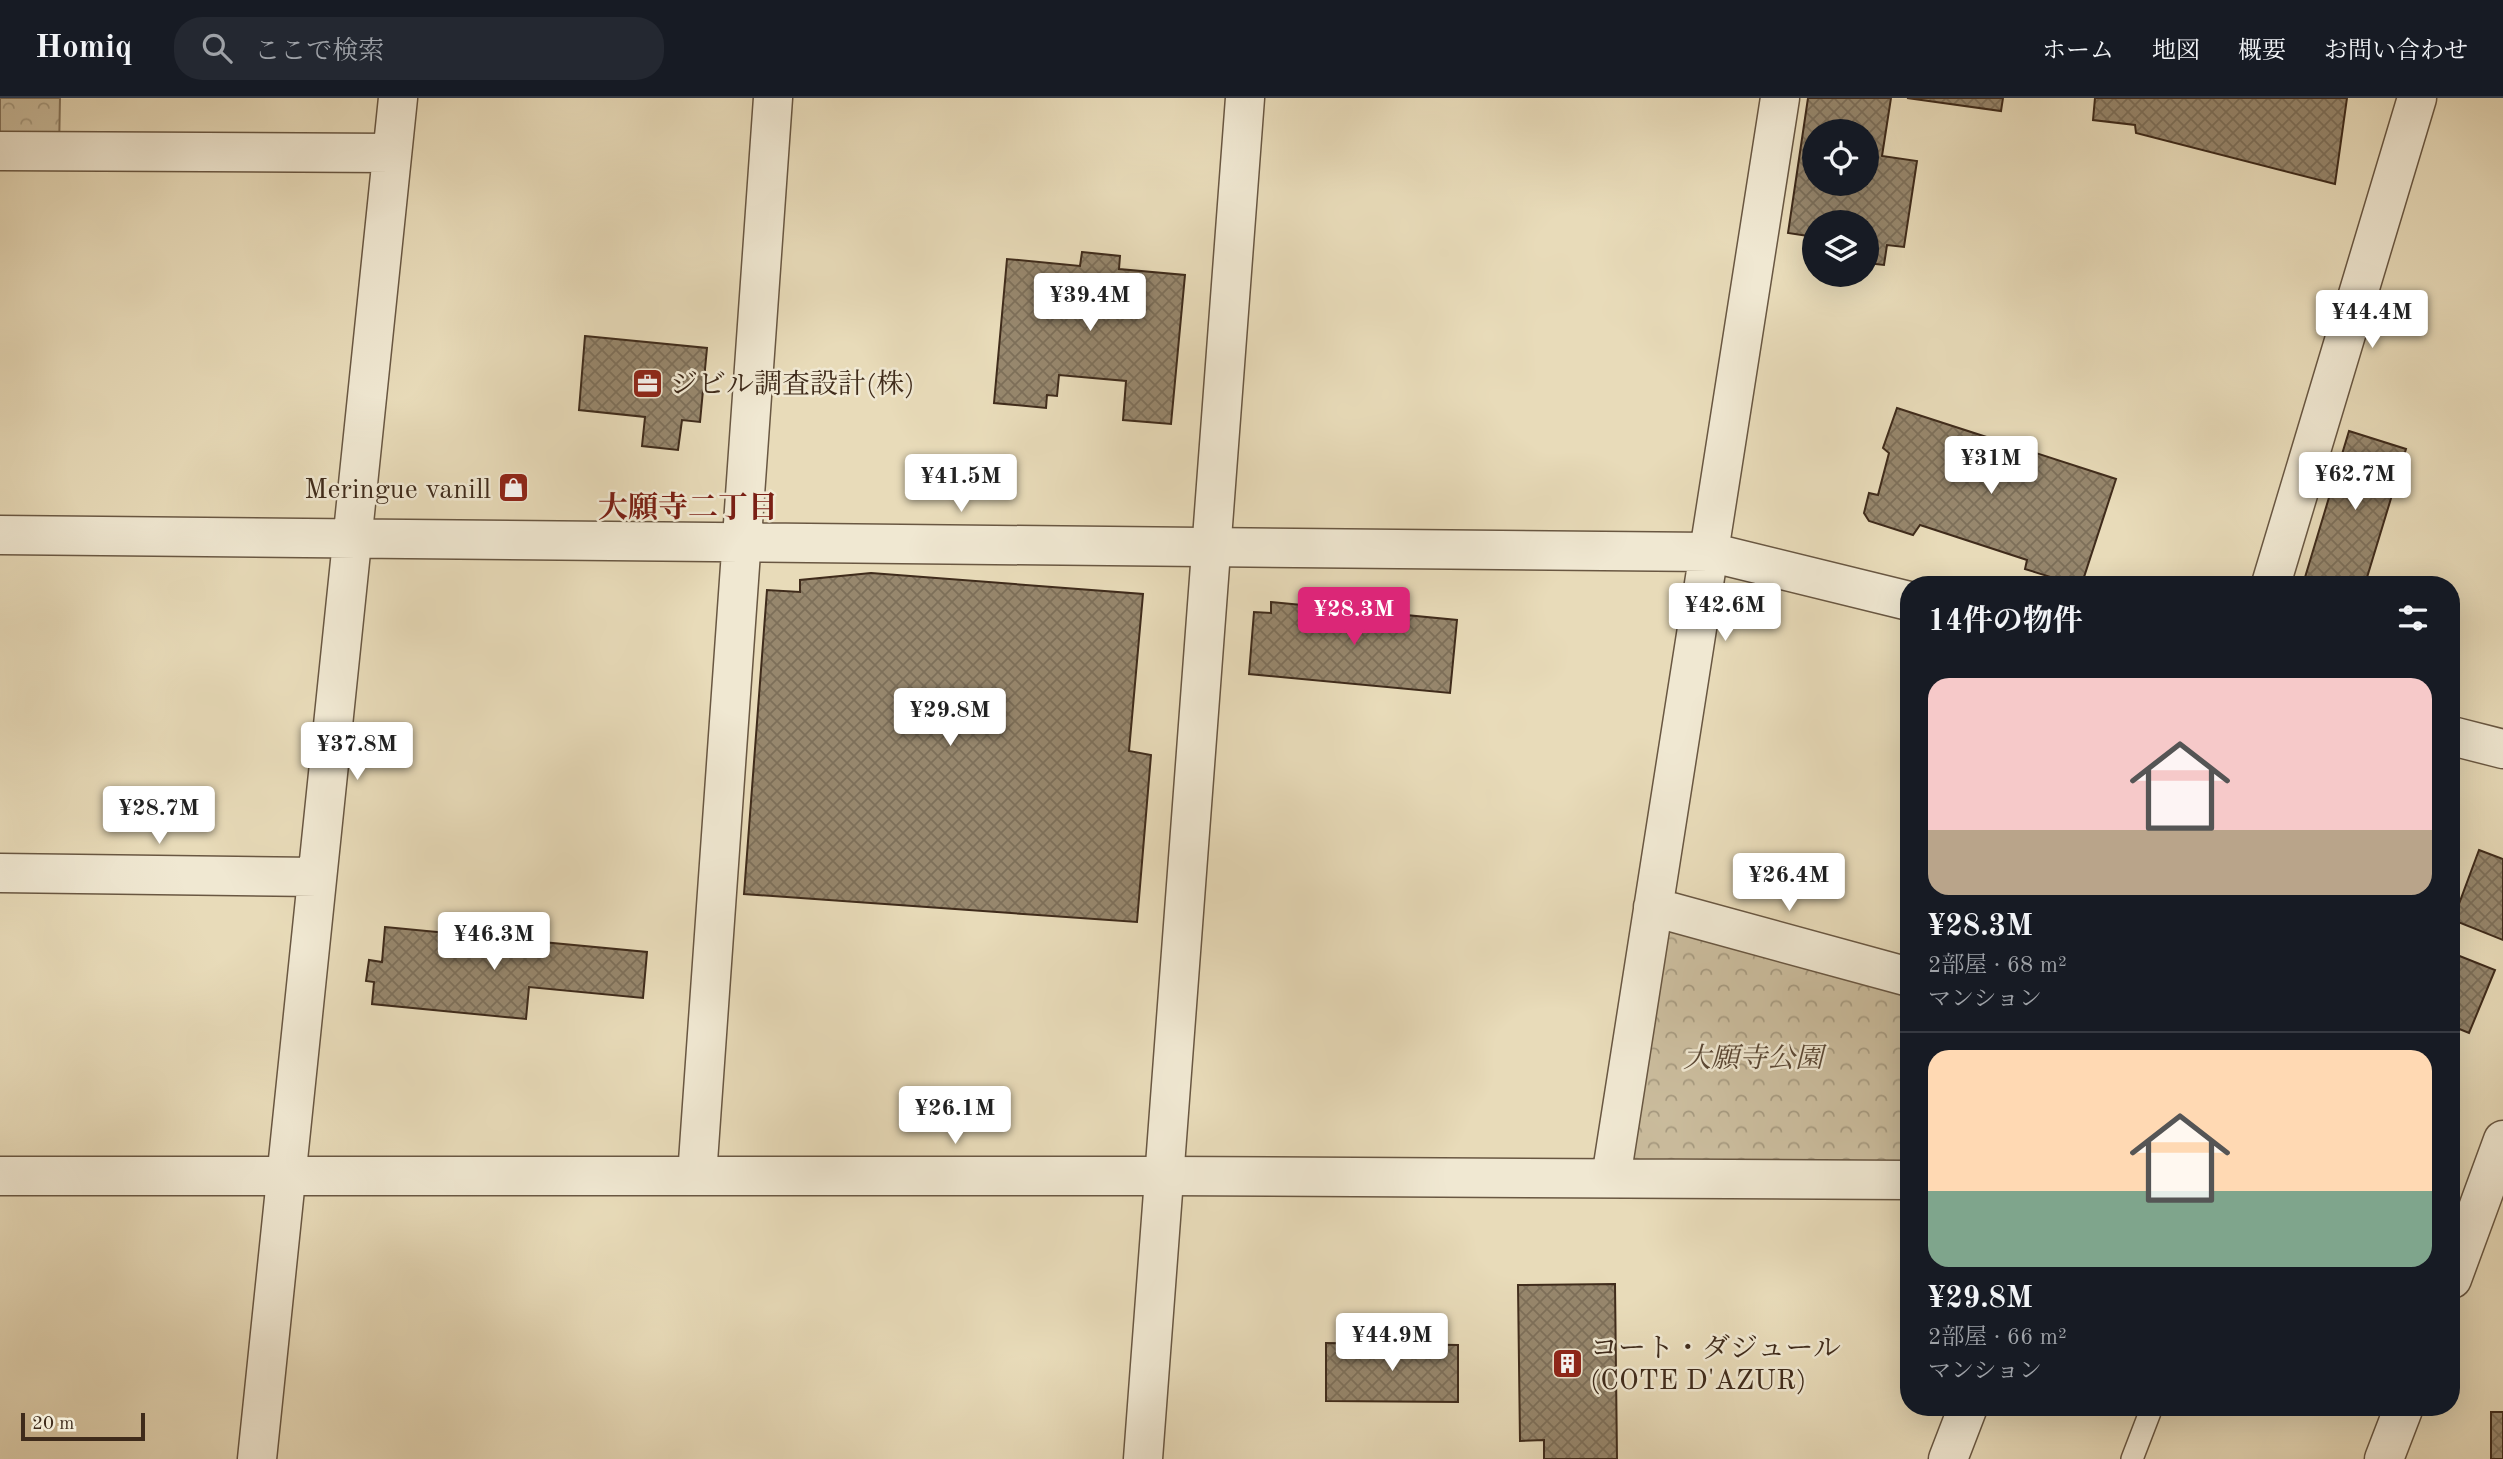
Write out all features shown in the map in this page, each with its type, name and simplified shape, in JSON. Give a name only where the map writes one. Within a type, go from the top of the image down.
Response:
[{"type":"street","points":[[257,1459],[398,98]]},
{"type":"street","points":[[696,1176],[773,98]]},
{"type":"street","points":[[1143,1459],[1245,98]]},
{"type":"street","points":[[1611,1178],[1780,98]]},
{"type":"street","points":[[2273,576],[2417,98]]},
{"type":"street","points":[[0,151],[392,153]]},
{"type":"street","points":[[0,535],[1709,552],[1900,599]]},
{"type":"street","points":[[2460,738],[2503,749]]},
{"type":"street","points":[[0,873],[317,877]]},
{"type":"street","points":[[1653,907],[1900,975]]},
{"type":"street","points":[[2460,1263],[2493,1196],[2503,1140]]},
{"type":"street","points":[[0,1177],[1165,1176],[1900,1180]]},
{"type":"street","points":[[1948,1459],[1965,1416]]},
{"type":"street","points":[[2384,1459],[2401,1416]]},
{"type":"lane","points":[[2132,1459],[2149,1416]]},
{"type":"green space","points":[[0,98],[60,98],[59,151],[0,151]]},
{"type":"green space","name":"大願寺公園","points":[[1661,915],[1900,981],[1900,1172],[1642,1168],[1623,1146]]},
{"type":"building","points":[[1808,98],[1891,98],[1882,156],[1917,161],[1904,247],[1887,245],[1884,265],[1879,264],[1879,210],[1802,210],[1802,235],[1788,233],[1802,138],[1802,196],[1879,196],[1879,119],[1805,119]]},
{"type":"building","points":[[1907,98],[2003,98],[2001,111]]},
{"type":"building","points":[[2095,98],[2347,98],[2335,184],[2136,133],[2135,125],[2093,120]]},
{"type":"building","points":[[1082,252],[1120,256],[1119,269],[1185,275],[1171,424],[1123,420],[1126,381],[1059,375],[1057,396],[1047,395],[1046,408],[994,403],[1007,259],[1080,266]]},
{"type":"building","points":[[585,336],[707,348],[700,422],[682,420],[678,450],[642,446],[645,417],[579,410]]},
{"type":"building","points":[[1897,408],[2116,479],[2084,576],[2047,576],[2025,569],[2027,560],[1920,525],[1913,535],[1869,521],[1864,513],[1869,493],[1878,495],[1889,453],[1883,448]]},
{"type":"building","points":[[2349,431],[2406,449],[2367,576],[2305,576]]},
{"type":"building","points":[[871,573],[1143,594],[1129,751],[1151,755],[1137,922],[744,894],[767,590],[800,592],[800,580]]},
{"type":"building","points":[[1271,602],[1457,620],[1450,693],[1249,674],[1254,612],[1271,613]]},
{"type":"building","points":[[2479,850],[2503,859],[2503,940],[2460,923],[2460,901]]},
{"type":"building","points":[[385,927],[647,952],[643,998],[529,987],[526,1019],[372,1004],[374,982],[366,981],[369,960],[382,962]]},
{"type":"building","points":[[2460,956],[2495,970],[2469,1033],[2460,1029]]},
{"type":"building","name":"コート・ダジュール (COTE D'AZUR)","points":[[1615,1284],[1617,1459],[1544,1459],[1544,1440],[1520,1441],[1518,1285]]},
{"type":"building","points":[[1326,1343],[1458,1345],[1458,1402],[1326,1401]]},
{"type":"building","points":[[2491,1412],[2503,1412],[2503,1459],[2491,1459]]},
{"type":"place","name":"ジビル調査設計(株)","points":[[647,383]]},
{"type":"place","name":"Meringue vanill","points":[[514,488]]},
{"type":"place","name":"コート・ダジュール (COTE D'AZUR)","points":[[1567,1363]]},
{"type":"district","name":"大願寺二丁目","points":[[688,507]]}]
